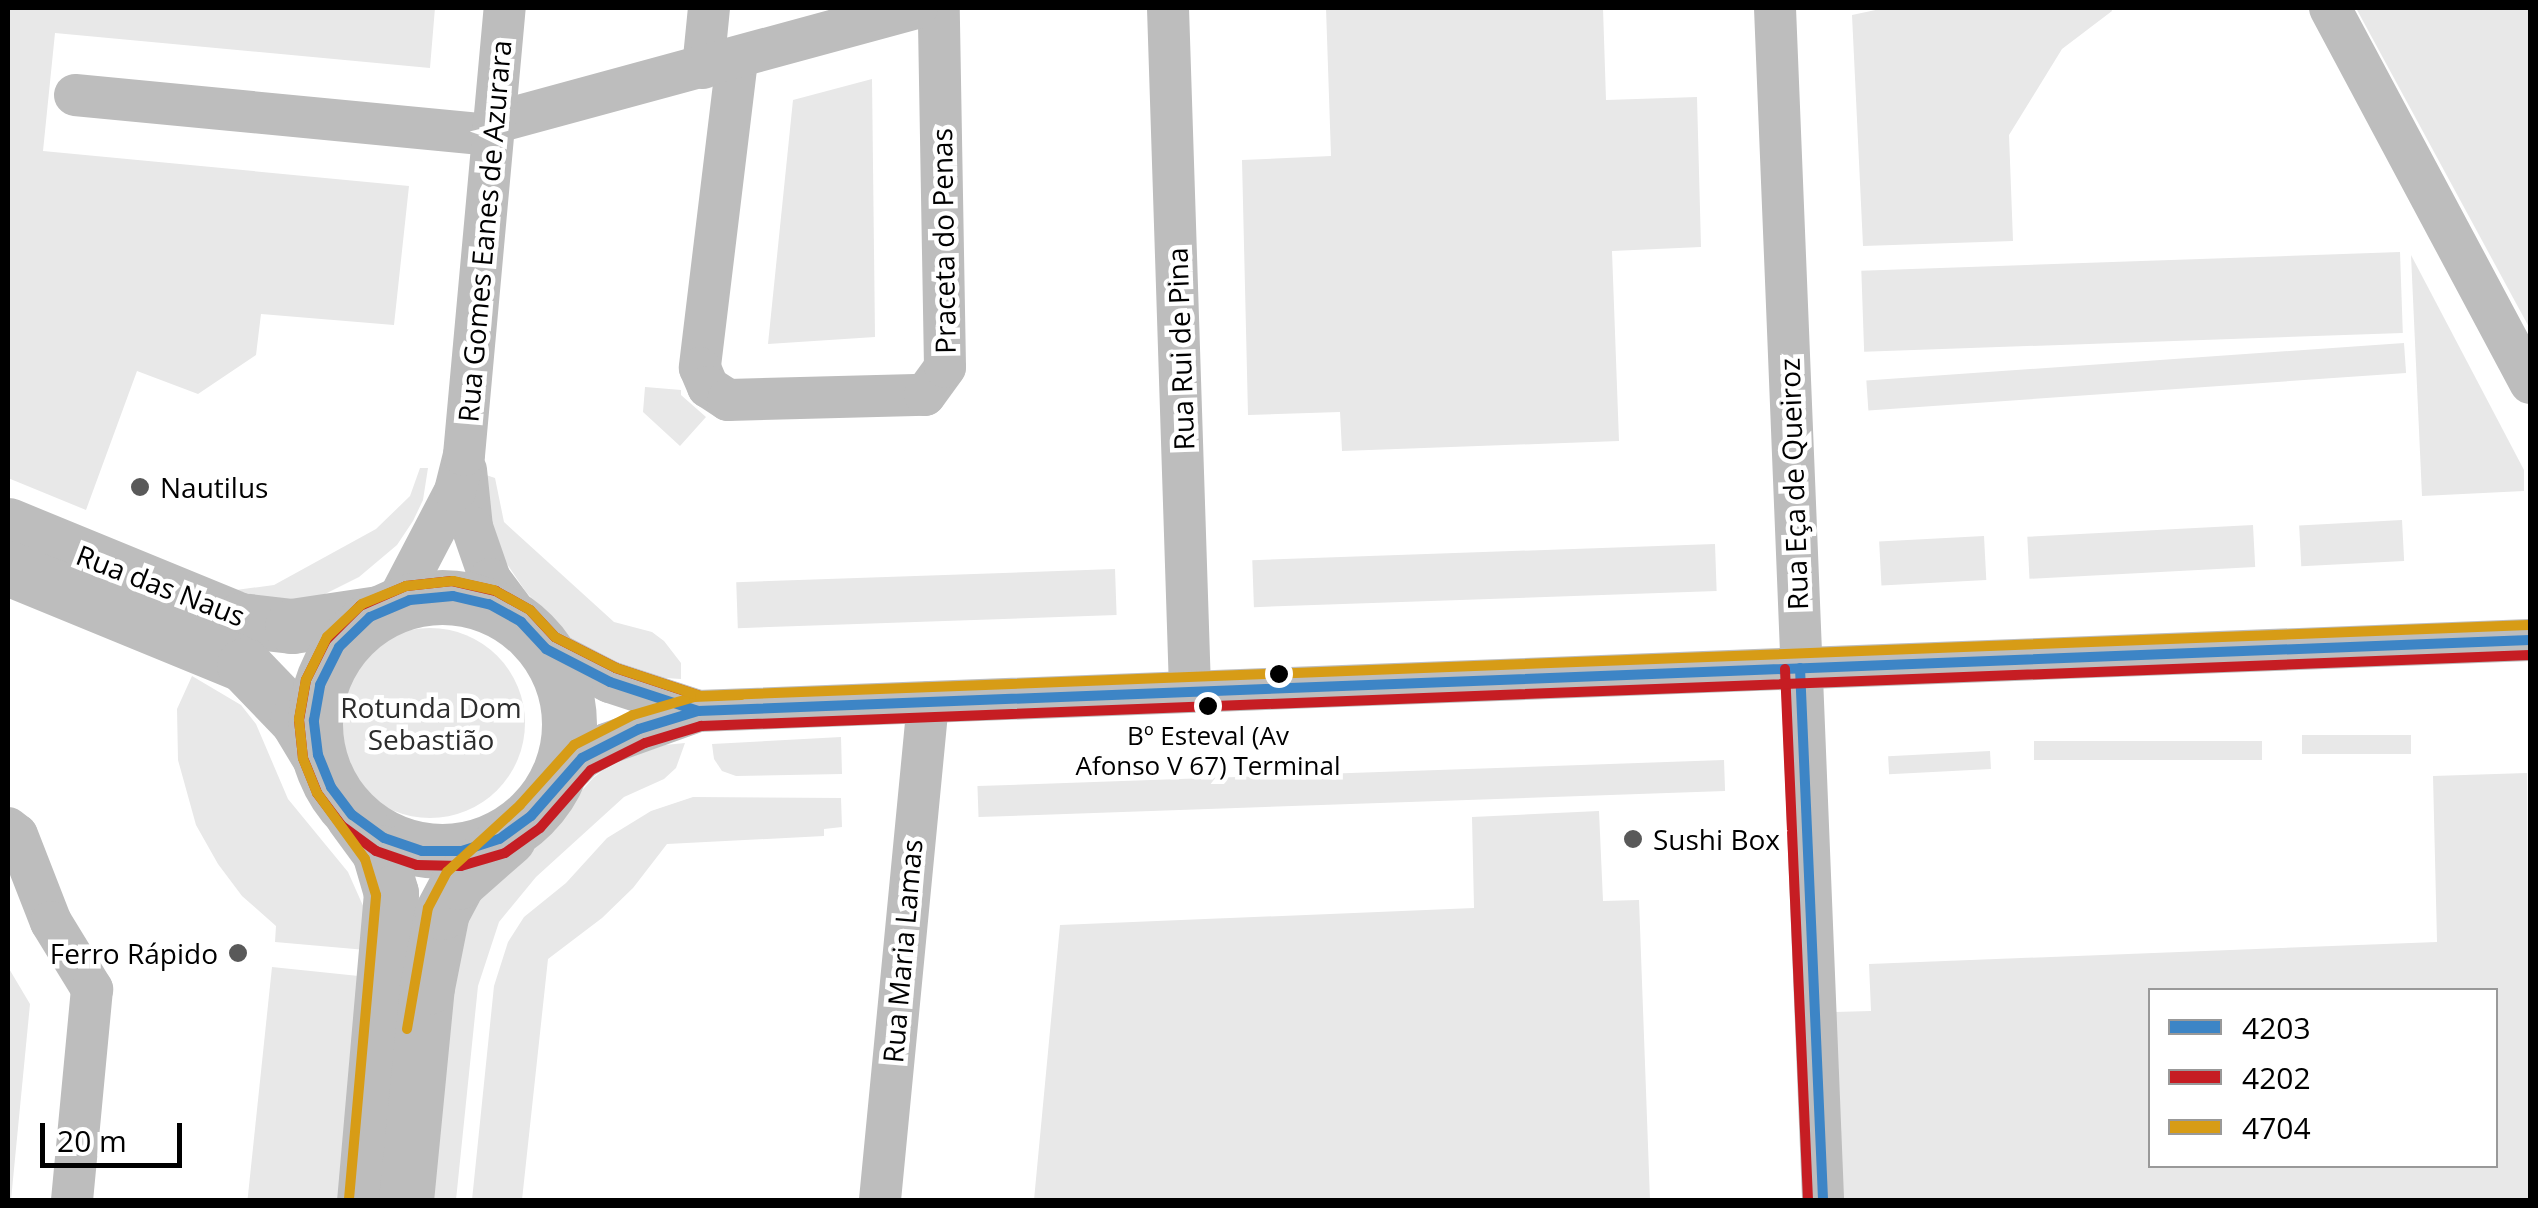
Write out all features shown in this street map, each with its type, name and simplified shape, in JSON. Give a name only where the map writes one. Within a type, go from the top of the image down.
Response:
[{"type":"main road","name":"Rua das Naus","points":[[8,524],[240,620],[292,626],[387,610]]},
{"type":"main road","name":"Rua das Naus","points":[[8,568],[244,664],[297,720],[318,755]]},
{"type":"main road","points":[[364,1200],[391,893],[379,852],[331,788],[318,755],[314,720],[320,685],[340,647],[387,610],[410,600],[453,596],[489,604],[537,639],[564,681],[570,718],[567,754],[542,802],[458,882],[442,912],[427,987],[406,1200]]},
{"type":"main road","points":[[352,815],[384,838],[422,850],[461,851],[499,839],[542,802]]},
{"type":"street","name":"Rua Gomes Eanes de Azurara","points":[[387,610],[455,491],[464,454],[505,8]]},
{"type":"street","points":[[709,8],[720,64]]},
{"type":"street","points":[[76,95],[492,129],[917,8]]},
{"type":"street","name":"Praceta do Penas","points":[[720,64],[700,368],[708,387],[728,400],[925,395],[946,367],[939,8]]},
{"type":"street","name":"Rua Rui de Pina","points":[[1168,8],[1190,690]]},
{"type":"street","name":"Rua Eça de Queiroz","points":[[1776,8],[1823,1200]]},
{"type":"street","points":[[2330,8],[2530,383]]},
{"type":"street","name":"Rua Gomes Eanes de Azurara","points":[[464,454],[472,527],[490,579],[537,639]]},
{"type":"street","points":[[537,639],[610,682],[698,712]]},
{"type":"street","points":[[542,802],[582,758],[606,744],[698,712],[2530,640]]},
{"type":"street","name":"Rua Maria Lamas","points":[[880,1200],[928,702]]},
{"type":"street","points":[[8,828],[17,834],[50,922],[92,990],[72,1200]]},
{"type":"green space","points":[[8,8],[435,8],[430,68],[55,33],[43,151],[409,186],[394,325],[261,314],[256,355],[198,394],[137,371],[86,510],[8,478]]},
{"type":"green space","points":[[1326,8],[1603,8],[1606,100],[1697,97],[1701,247],[1612,251],[1619,441],[1342,451],[1340,412],[1248,415],[1242,160],[1331,156]]},
{"type":"green space","points":[[1885,8],[2111,8],[2062,49],[2009,135],[2013,241],[1863,246],[1852,15]]},
{"type":"green space","points":[[2356,8],[2530,8],[2530,329]]},
{"type":"green space","points":[[872,79],[875,337],[768,344],[793,100]]},
{"type":"green space","points":[[2400,252],[2403,333],[1864,352],[1861,271]]},
{"type":"green space","points":[[2411,255],[2524,470],[2524,491],[2422,496]]},
{"type":"green space","points":[[2404,343],[2406,373],[1868,411],[1866,381]]},
{"type":"green space","points":[[645,387],[681,390],[681,395],[706,417],[680,446],[643,412]]},
{"type":"green space","points":[[420,468],[428,468],[423,500],[413,521],[397,545],[359,577],[319,597],[289,604],[223,587],[236,590],[274,585],[376,529],[410,496]]},
{"type":"green space","points":[[486,475],[495,478],[504,522],[614,622],[652,632],[664,641],[681,663],[681,679],[634,676],[570,639],[526,592],[492,542]]},
{"type":"green space","points":[[2402,520],[2404,561],[2301,566],[2299,525]]},
{"type":"green space","points":[[2253,525],[2255,567],[2030,579],[2027,537]]},
{"type":"green space","points":[[1984,536],[1986,580],[1881,585],[1879,541]]},
{"type":"green space","points":[[1715,544],[1717,591],[1254,607],[1252,560]]},
{"type":"green space","points":[[1115,569],[1117,615],[738,628],[736,582]]},
{"type":"green space","name":"Rotunda Dom Sebastião","points":[[430,628],[466,635],[497,656],[518,687],[525,723],[518,759],[497,790],[466,811],[430,818],[394,811],[363,790],[342,759],[335,723],[342,687],[363,656],[394,635]]},
{"type":"green space","points":[[192,676],[241,705],[256,724],[288,799],[348,872],[364,908],[366,950],[275,942],[276,926],[242,896],[218,864],[196,825],[178,760],[177,709]]},
{"type":"green space","points":[[2302,735],[2411,735],[2411,754],[2302,754]]},
{"type":"green space","points":[[841,737],[842,774],[736,776],[722,771],[714,759],[712,744]]},
{"type":"green space","points":[[2034,741],[2262,741],[2262,760],[2034,760]]},
{"type":"green space","points":[[685,743],[676,768],[664,779],[624,797],[536,877],[499,922],[478,986],[456,1200],[426,1200],[460,922],[501,874],[555,830],[569,805],[593,778],[614,762],[665,745]]},
{"type":"green space","points":[[1990,751],[1991,769],[1889,774],[1888,756]]},
{"type":"green space","points":[[1724,760],[1725,791],[979,817],[977,786]]},
{"type":"green space","points":[[2527,773],[2530,1200],[1843,1200],[1835,1012],[1871,1011],[1869,964],[2437,942],[2433,776]]},
{"type":"green space","points":[[693,797],[841,798],[842,827],[824,829],[824,836],[667,844],[633,888],[602,918],[548,959],[522,1200],[472,1200],[494,986],[508,942],[524,917],[566,883],[607,838],[651,811]]},
{"type":"green space","points":[[1599,811],[1603,901],[1639,900],[1650,1200],[1034,1200],[1060,925],[1474,908],[1472,817]]},
{"type":"green space","points":[[8,967],[30,1004],[11,1200],[8,1200]]},
{"type":"green space","points":[[272,967],[363,977],[340,1200],[248,1200]]},
{"type":"transit line","name":"4202","points":[[700,696],[616,668],[555,637],[530,610],[496,591],[452,581],[406,586],[360,606],[326,640],[306,680],[299,720],[303,758],[317,793],[342,826],[376,851],[417,865],[461,866],[505,853],[540,828],[591,770],[645,743],[701,726],[2530,655]]},
{"type":"transit line","name":"4704","points":[[349,1199],[376,895],[365,859],[317,793],[303,758],[299,719],[306,680],[327,637],[362,604],[406,586],[453,581],[494,590],[530,610],[555,637],[616,668],[700,696],[2529,625]]},
{"type":"transit line","name":"4203","points":[[453,596],[489,604],[521,622],[546,649],[610,682],[698,711],[639,729],[582,758],[531,816],[499,839],[461,851],[422,851],[384,838],[352,815],[331,787],[318,755],[314,720],[320,685],[339,647],[370,617],[410,600],[453,596]]},
{"type":"transit line","name":"4203","points":[[698,711],[2530,640]]},
{"type":"transit line","name":"4203","points":[[1800,668],[1823,1200]]},
{"type":"transit line","name":"4202","points":[[1785,669],[1808,1200]]},
{"type":"transit line","name":"4704","points":[[407,1029],[428,908],[447,872],[520,805],[574,745],[633,715],[694,697],[741,695]]},
{"type":"place","name":"Nautilus","points":[[140,487]]},
{"type":"place","name":"Bº Esteval (Av Afonso V 67) Terminal","points":[[1208,706]]},
{"type":"place","name":"Sushi Box","points":[[1633,839]]},
{"type":"place","name":"Ferro Rápido","points":[[238,953]]}]
